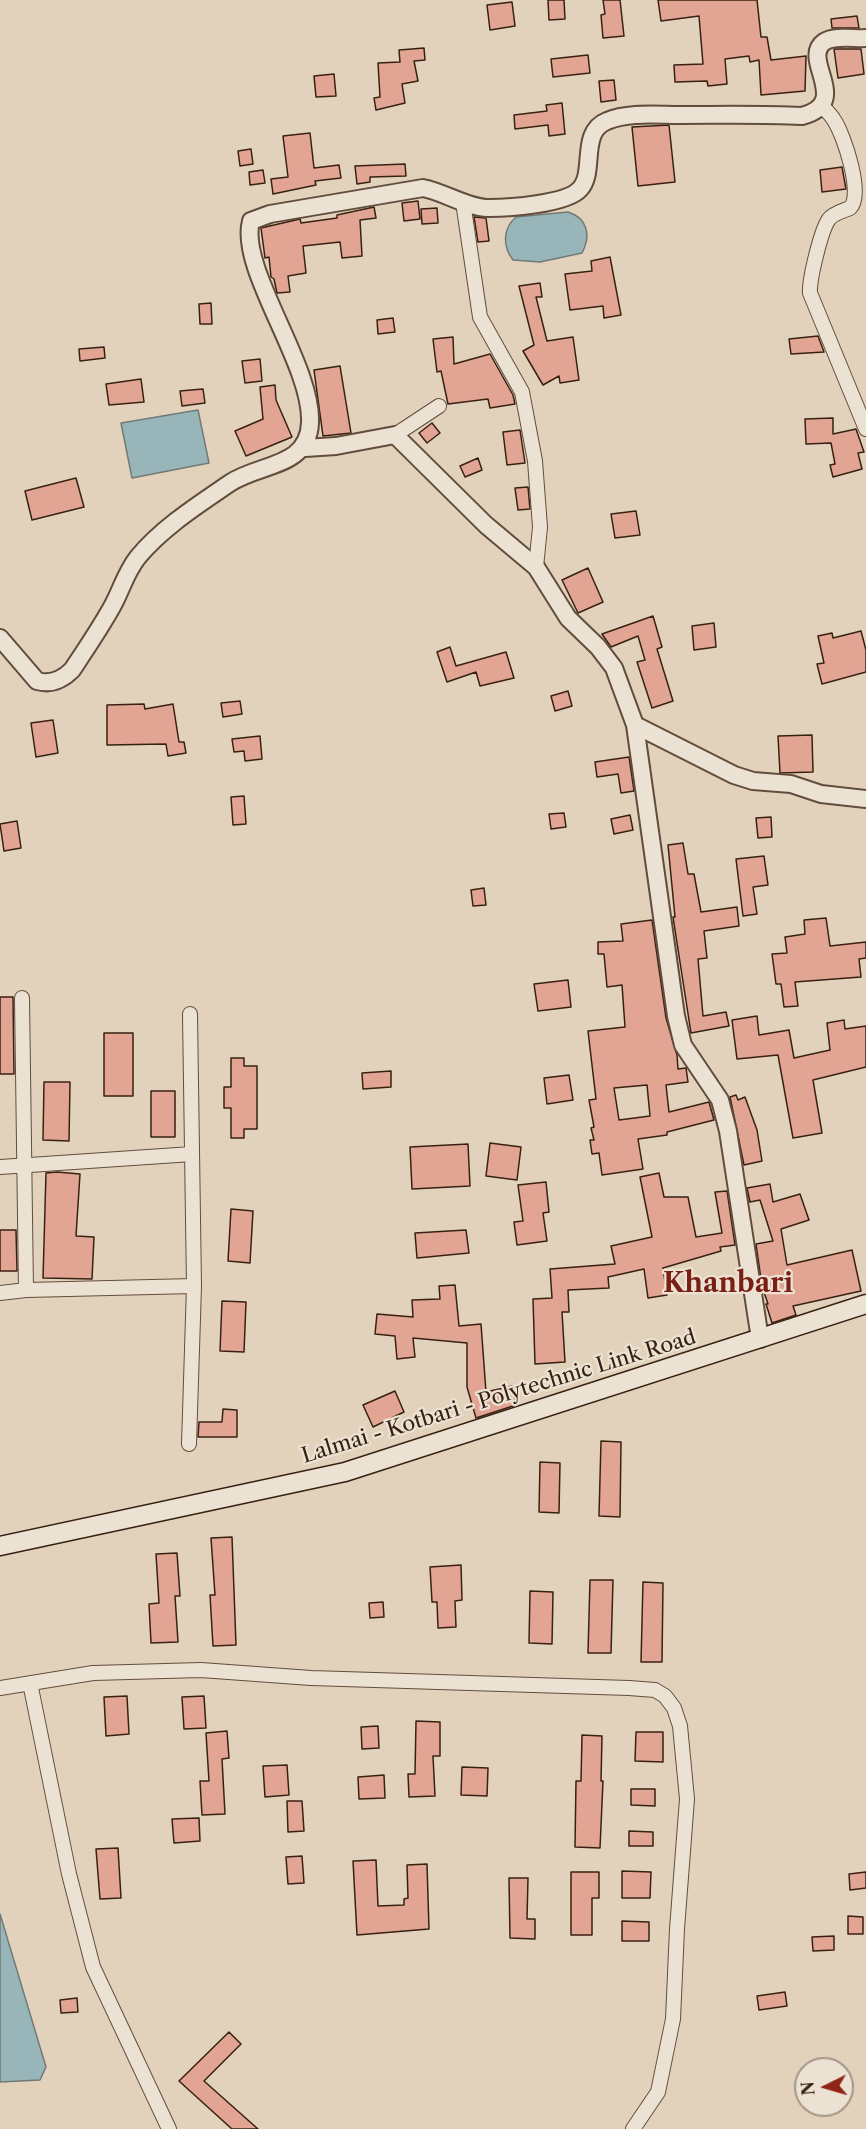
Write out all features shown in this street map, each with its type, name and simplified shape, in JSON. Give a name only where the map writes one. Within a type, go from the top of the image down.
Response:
[{"type":"main road","name":"Lalmai - Kotbari - Polytechnic Link Road","points":[[0,1546],[345,1472],[866,1304]]},
{"type":"street","points":[[305,448],[309,436],[309,405],[293,356],[252,254],[249,228],[251,221],[270,213],[423,188],[443,192],[486,208],[566,199],[579,191],[586,181],[590,142],[596,130],[606,121],[662,115],[802,116],[814,113],[822,106],[824,85],[818,58],[821,44],[826,40],[866,38]]},
{"type":"street","points":[[822,106],[834,118],[848,150],[855,198],[850,208],[836,213],[826,224],[811,273],[810,293],[866,429]]},
{"type":"street","points":[[463,201],[480,317],[522,392],[535,461],[540,527],[536,567]]},
{"type":"street","points":[[0,638],[37,681],[46,684],[65,677],[72,670],[113,604],[123,578],[140,556],[171,525],[240,477],[282,462],[305,448],[336,446],[395,435],[439,406]]},
{"type":"street","points":[[395,435],[486,525],[536,567],[568,618],[598,647],[614,668],[635,725],[676,1016],[683,1045],[720,1100],[728,1131],[760,1339]]},
{"type":"street","points":[[635,725],[734,775],[753,781],[792,784],[820,794],[866,799]]},
{"type":"street","points":[[22,998],[26,1290]]},
{"type":"street","points":[[189,1444],[194,1286],[190,1014]]},
{"type":"street","points":[[0,1167],[192,1154]]},
{"type":"street","points":[[0,1293],[26,1290],[194,1286]]},
{"type":"street","points":[[0,1688],[93,1673],[201,1670],[311,1678],[628,1688],[655,1690],[665,1696],[674,1708],[680,1726],[687,1799],[677,1929],[674,2019],[658,2092],[633,2129]]},
{"type":"street","points":[[30,1683],[69,1874],[93,1967],[168,2129]]},
{"type":"water","points":[[568,212],[580,219],[586,228],[585,247],[582,253],[540,262],[513,260],[507,249],[506,232],[516,217]]},
{"type":"water","points":[[198,410],[209,463],[132,478],[121,423]]},
{"type":"water","points":[[0,1914],[46,2067],[40,2080],[0,2082]]},
{"type":"building","points":[[548,0],[564,0],[565,19],[549,20]]},
{"type":"building","points":[[603,0],[620,0],[624,36],[603,38],[601,15],[605,14]]},
{"type":"building","points":[[658,0],[757,0],[761,37],[767,37],[771,60],[806,56],[805,91],[761,95],[759,60],[750,62],[749,56],[725,59],[727,84],[708,86],[707,81],[675,82],[674,65],[703,64],[699,16],[661,21]]},
{"type":"building","points":[[512,2],[515,26],[490,30],[487,5]]},
{"type":"building","points":[[857,16],[859,28],[832,28],[831,19]]},
{"type":"building","points":[[424,48],[425,60],[414,61],[418,81],[402,84],[405,103],[376,110],[374,98],[380,97],[378,63],[400,62],[399,50]]},
{"type":"building","points":[[834,49],[861,49],[864,74],[838,78]]},
{"type":"building","points":[[588,55],[590,73],[553,77],[551,59]]},
{"type":"building","points":[[334,74],[336,96],[316,97],[314,76]]},
{"type":"building","points":[[614,80],[616,100],[601,102],[599,81]]},
{"type":"building","points":[[562,103],[565,134],[549,136],[548,125],[515,129],[514,115],[547,111],[546,105]]},
{"type":"building","points":[[669,125],[675,182],[638,186],[632,127]]},
{"type":"building","points":[[310,133],[314,168],[339,165],[341,178],[315,181],[316,185],[273,194],[271,179],[288,177],[283,136]]},
{"type":"building","points":[[251,149],[253,164],[240,166],[238,151]]},
{"type":"building","points":[[405,164],[406,176],[370,177],[370,182],[357,184],[355,166]]},
{"type":"building","points":[[842,167],[846,189],[822,192],[820,170]]},
{"type":"building","points":[[263,170],[265,183],[250,185],[249,172]]},
{"type":"building","points":[[418,201],[420,219],[404,221],[402,203]]},
{"type":"building","points":[[374,207],[376,218],[360,220],[362,256],[342,258],[340,242],[303,246],[306,273],[288,276],[290,292],[277,293],[274,279],[271,277],[269,257],[265,258],[261,228],[300,219],[301,223],[337,218],[337,215]]},
{"type":"building","points":[[437,208],[438,223],[422,224],[421,209]]},
{"type":"building","points":[[474,217],[486,218],[489,241],[478,242]]},
{"type":"building","points":[[610,257],[621,315],[604,318],[603,306],[570,310],[565,274],[592,271],[591,261]]},
{"type":"building","points":[[540,283],[542,297],[536,297],[547,341],[573,337],[579,380],[560,383],[559,376],[543,385],[523,351],[534,345],[519,286]]},
{"type":"building","points":[[211,303],[212,324],[200,324],[199,304]]},
{"type":"building","points":[[393,318],[395,332],[378,334],[377,320]]},
{"type":"building","points":[[818,336],[824,352],[791,354],[789,339]]},
{"type":"building","points":[[453,337],[454,364],[490,354],[513,395],[515,404],[490,408],[488,399],[448,404],[441,371],[437,372],[433,339]]},
{"type":"building","points":[[104,347],[105,358],[80,361],[79,349]]},
{"type":"building","points":[[260,359],[262,381],[245,383],[242,361]]},
{"type":"building","points":[[340,366],[351,433],[323,436],[314,370]]},
{"type":"building","points":[[141,379],[144,402],[109,405],[106,384]]},
{"type":"building","points":[[275,385],[276,400],[292,437],[246,456],[235,431],[263,419],[260,387]]},
{"type":"building","points":[[203,389],[205,403],[182,406],[180,391]]},
{"type":"building","points":[[833,418],[833,434],[856,429],[864,452],[858,453],[862,469],[833,477],[830,465],[835,464],[831,443],[806,444],[805,419]]},
{"type":"building","points":[[432,423],[440,433],[427,443],[419,433]]},
{"type":"building","points":[[520,430],[525,463],[507,465],[503,432]]},
{"type":"building","points":[[478,458],[482,470],[465,477],[460,466]]},
{"type":"building","points":[[76,478],[84,507],[32,520],[25,491]]},
{"type":"building","points":[[528,487],[530,509],[518,510],[515,488]]},
{"type":"building","points":[[636,511],[640,535],[615,538],[611,514]]},
{"type":"building","points":[[588,568],[603,602],[578,613],[562,580]]},
{"type":"building","points":[[653,616],[662,647],[657,649],[673,701],[652,708],[637,662],[645,660],[638,636],[611,647],[602,634]]},
{"type":"building","points":[[714,623],[716,647],[694,650],[692,626]]},
{"type":"building","points":[[861,631],[866,650],[866,672],[822,684],[817,664],[824,663],[818,636],[832,633],[833,638]]},
{"type":"building","points":[[450,647],[456,666],[506,652],[514,678],[480,686],[476,672],[447,682],[437,652]]},
{"type":"building","points":[[568,691],[572,706],[555,711],[551,696]]},
{"type":"building","points":[[240,701],[242,714],[223,717],[221,703]]},
{"type":"building","points":[[144,704],[145,709],[173,704],[179,742],[184,742],[186,753],[168,756],[166,744],[107,745],[107,705]]},
{"type":"building","points":[[53,720],[58,753],[36,757],[31,723]]},
{"type":"building","points":[[812,735],[813,772],[780,773],[778,736]]},
{"type":"building","points":[[260,736],[262,759],[245,761],[244,751],[234,752],[232,739]]},
{"type":"building","points":[[629,757],[634,791],[621,793],[618,774],[597,777],[595,762]]},
{"type":"building","points":[[244,796],[246,824],[233,825],[231,797]]},
{"type":"building","points":[[564,813],[566,827],[551,829],[549,814]]},
{"type":"building","points":[[630,815],[633,830],[614,834],[611,819]]},
{"type":"building","points":[[771,817],[772,837],[758,838],[756,818]]},
{"type":"building","points":[[17,821],[21,848],[4,851],[0,824]]},
{"type":"building","points":[[683,843],[688,874],[694,874],[701,912],[737,907],[739,926],[704,931],[707,958],[698,959],[703,1016],[726,1012],[729,1026],[691,1033],[673,917],[675,917],[668,845]]},
{"type":"building","points":[[764,856],[768,885],[753,887],[757,914],[743,916],[736,859]]},
{"type":"building","points":[[484,888],[486,905],[473,906],[471,890]]},
{"type":"building","points":[[826,918],[830,946],[866,942],[866,958],[859,959],[861,977],[795,982],[798,1006],[784,1007],[781,984],[776,984],[772,954],[787,953],[785,937],[805,934],[804,920]]},
{"type":"building","points":[[652,920],[666,1018],[677,1055],[678,1069],[686,1068],[688,1082],[666,1085],[669,1112],[709,1102],[714,1120],[667,1132],[667,1135],[638,1139],[643,1169],[602,1175],[599,1153],[592,1154],[590,1140],[594,1140],[591,1128],[594,1127],[589,1100],[596,1099],[588,1031],[625,1027],[622,985],[607,987],[604,954],[598,954],[598,942],[623,941],[621,924]],"holes":[[[647,1085],[650,1116],[619,1120],[614,1088]]]},
{"type":"building","points":[[568,980],[571,1007],[538,1011],[534,984]]},
{"type":"building","points":[[0,997],[13,997],[14,1074],[0,1074]]},
{"type":"building","points":[[757,1016],[759,1035],[789,1030],[794,1058],[830,1050],[827,1023],[844,1020],[845,1029],[866,1026],[866,1067],[813,1080],[822,1133],[793,1138],[778,1055],[737,1059],[732,1020]]},
{"type":"building","points":[[104,1033],[133,1033],[133,1096],[104,1096]]},
{"type":"building","points":[[231,1058],[244,1058],[244,1066],[257,1066],[257,1129],[244,1129],[244,1138],[231,1138],[231,1108],[224,1108],[224,1087],[231,1087]]},
{"type":"building","points":[[391,1071],[391,1087],[363,1089],[362,1073]]},
{"type":"building","points":[[569,1075],[573,1100],[547,1104],[544,1078]]},
{"type":"building","points":[[44,1082],[70,1082],[69,1141],[43,1140]]},
{"type":"building","points":[[151,1091],[175,1091],[175,1137],[151,1137]]},
{"type":"building","points":[[736,1095],[738,1100],[745,1097],[757,1130],[762,1161],[744,1165],[730,1097]]},
{"type":"building","points":[[490,1143],[521,1147],[517,1180],[486,1176]]},
{"type":"building","points":[[468,1144],[470,1186],[412,1189],[410,1147]]},
{"type":"building","points":[[46,1173],[80,1174],[76,1236],[94,1237],[92,1279],[43,1278]]},
{"type":"building","points":[[659,1173],[664,1197],[688,1197],[696,1237],[722,1233],[715,1192],[727,1191],[735,1245],[720,1247],[721,1251],[663,1268],[667,1295],[648,1298],[644,1269],[608,1277],[609,1288],[568,1290],[569,1312],[562,1312],[565,1362],[535,1364],[533,1299],[552,1298],[550,1269],[615,1264],[611,1246],[652,1237],[640,1177]]},
{"type":"building","points":[[546,1182],[549,1212],[543,1213],[547,1241],[517,1245],[514,1222],[523,1221],[518,1185]]},
{"type":"building","points":[[770,1184],[773,1202],[800,1194],[809,1220],[781,1229],[787,1265],[852,1250],[861,1291],[793,1306],[796,1315],[772,1323],[762,1286],[756,1244],[773,1241],[760,1200],[750,1202],[747,1188]]},
{"type":"building","points":[[231,1209],[253,1211],[250,1263],[228,1261]]},
{"type":"building","points":[[0,1230],[16,1230],[17,1271],[0,1271]]},
{"type":"building","points":[[466,1230],[469,1253],[417,1258],[415,1233]]},
{"type":"building","points":[[455,1285],[459,1326],[481,1324],[486,1392],[512,1386],[516,1405],[476,1418],[467,1387],[467,1343],[413,1338],[415,1357],[397,1359],[395,1336],[375,1334],[377,1314],[413,1317],[412,1300],[440,1299],[439,1286]]},
{"type":"building","points":[[222,1301],[246,1302],[244,1352],[220,1351]]},
{"type":"building","points":[[395,1391],[404,1412],[373,1427],[363,1405]]},
{"type":"building","points":[[223,1409],[237,1410],[237,1437],[198,1437],[199,1422],[222,1422]]},
{"type":"building","points":[[601,1441],[621,1442],[620,1517],[599,1516]]},
{"type":"building","points":[[540,1462],[560,1463],[559,1513],[539,1512]]},
{"type":"building","points":[[232,1537],[236,1645],[213,1646],[210,1595],[215,1595],[211,1538]]},
{"type":"building","points":[[177,1553],[180,1596],[175,1596],[178,1642],[151,1643],[149,1604],[159,1603],[156,1554]]},
{"type":"building","points":[[461,1565],[462,1600],[455,1601],[456,1627],[438,1628],[437,1602],[432,1602],[430,1567]]},
{"type":"building","points":[[590,1580],[613,1580],[611,1653],[588,1653]]},
{"type":"building","points":[[643,1582],[663,1583],[662,1662],[641,1662]]},
{"type":"building","points":[[530,1591],[553,1592],[552,1644],[529,1643]]},
{"type":"building","points":[[383,1602],[384,1617],[370,1618],[369,1603]]},
{"type":"building","points":[[127,1696],[129,1734],[106,1736],[104,1697]]},
{"type":"building","points":[[204,1696],[206,1728],[184,1729],[182,1697]]},
{"type":"building","points":[[416,1721],[440,1722],[440,1756],[433,1756],[435,1796],[409,1797],[408,1774],[415,1774]]},
{"type":"building","points":[[378,1726],[379,1748],[362,1749],[361,1727]]},
{"type":"building","points":[[227,1731],[229,1758],[222,1759],[225,1814],[202,1815],[200,1781],[209,1781],[206,1733]]},
{"type":"building","points":[[636,1732],[663,1732],[663,1762],[635,1761]]},
{"type":"building","points":[[582,1735],[602,1736],[601,1781],[603,1781],[600,1848],[575,1847],[576,1781],[581,1781]]},
{"type":"building","points":[[287,1765],[289,1795],[265,1797],[263,1766]]},
{"type":"building","points":[[462,1767],[488,1768],[487,1796],[461,1795]]},
{"type":"building","points":[[384,1775],[385,1798],[359,1799],[358,1777]]},
{"type":"building","points":[[631,1789],[655,1789],[655,1806],[631,1805]]},
{"type":"building","points":[[287,1801],[302,1801],[304,1831],[288,1832]]},
{"type":"building","points":[[199,1818],[200,1841],[174,1843],[172,1819]]},
{"type":"building","points":[[629,1831],[653,1832],[653,1846],[629,1846]]},
{"type":"building","points":[[118,1848],[121,1898],[100,1899],[96,1849]]},
{"type":"building","points":[[302,1856],[304,1883],[288,1884],[286,1857]]},
{"type":"building","points":[[376,1860],[378,1906],[404,1905],[404,1899],[408,1898],[407,1865],[427,1864],[429,1929],[357,1935],[353,1861]]},
{"type":"building","points":[[622,1871],[651,1872],[650,1898],[622,1898]]},
{"type":"building","points":[[571,1872],[599,1872],[599,1898],[592,1898],[592,1935],[571,1935]]},
{"type":"building","points":[[866,1872],[866,1888],[850,1890],[849,1874]]},
{"type":"building","points":[[509,1878],[528,1878],[527,1919],[535,1919],[535,1939],[510,1938]]},
{"type":"building","points":[[848,1916],[863,1917],[863,1934],[848,1934]]},
{"type":"building","points":[[622,1921],[649,1922],[649,1941],[622,1941]]},
{"type":"building","points":[[834,1936],[834,1950],[813,1951],[812,1937]]},
{"type":"building","points":[[785,1992],[787,2006],[759,2010],[757,1996]]},
{"type":"building","points":[[77,1998],[78,2012],[61,2013],[60,2000]]},
{"type":"building","points":[[229,2032],[241,2044],[204,2081],[258,2129],[232,2129],[179,2081]]},
{"type":"district","name":"Khanbari","points":[[728,1284]]}]
